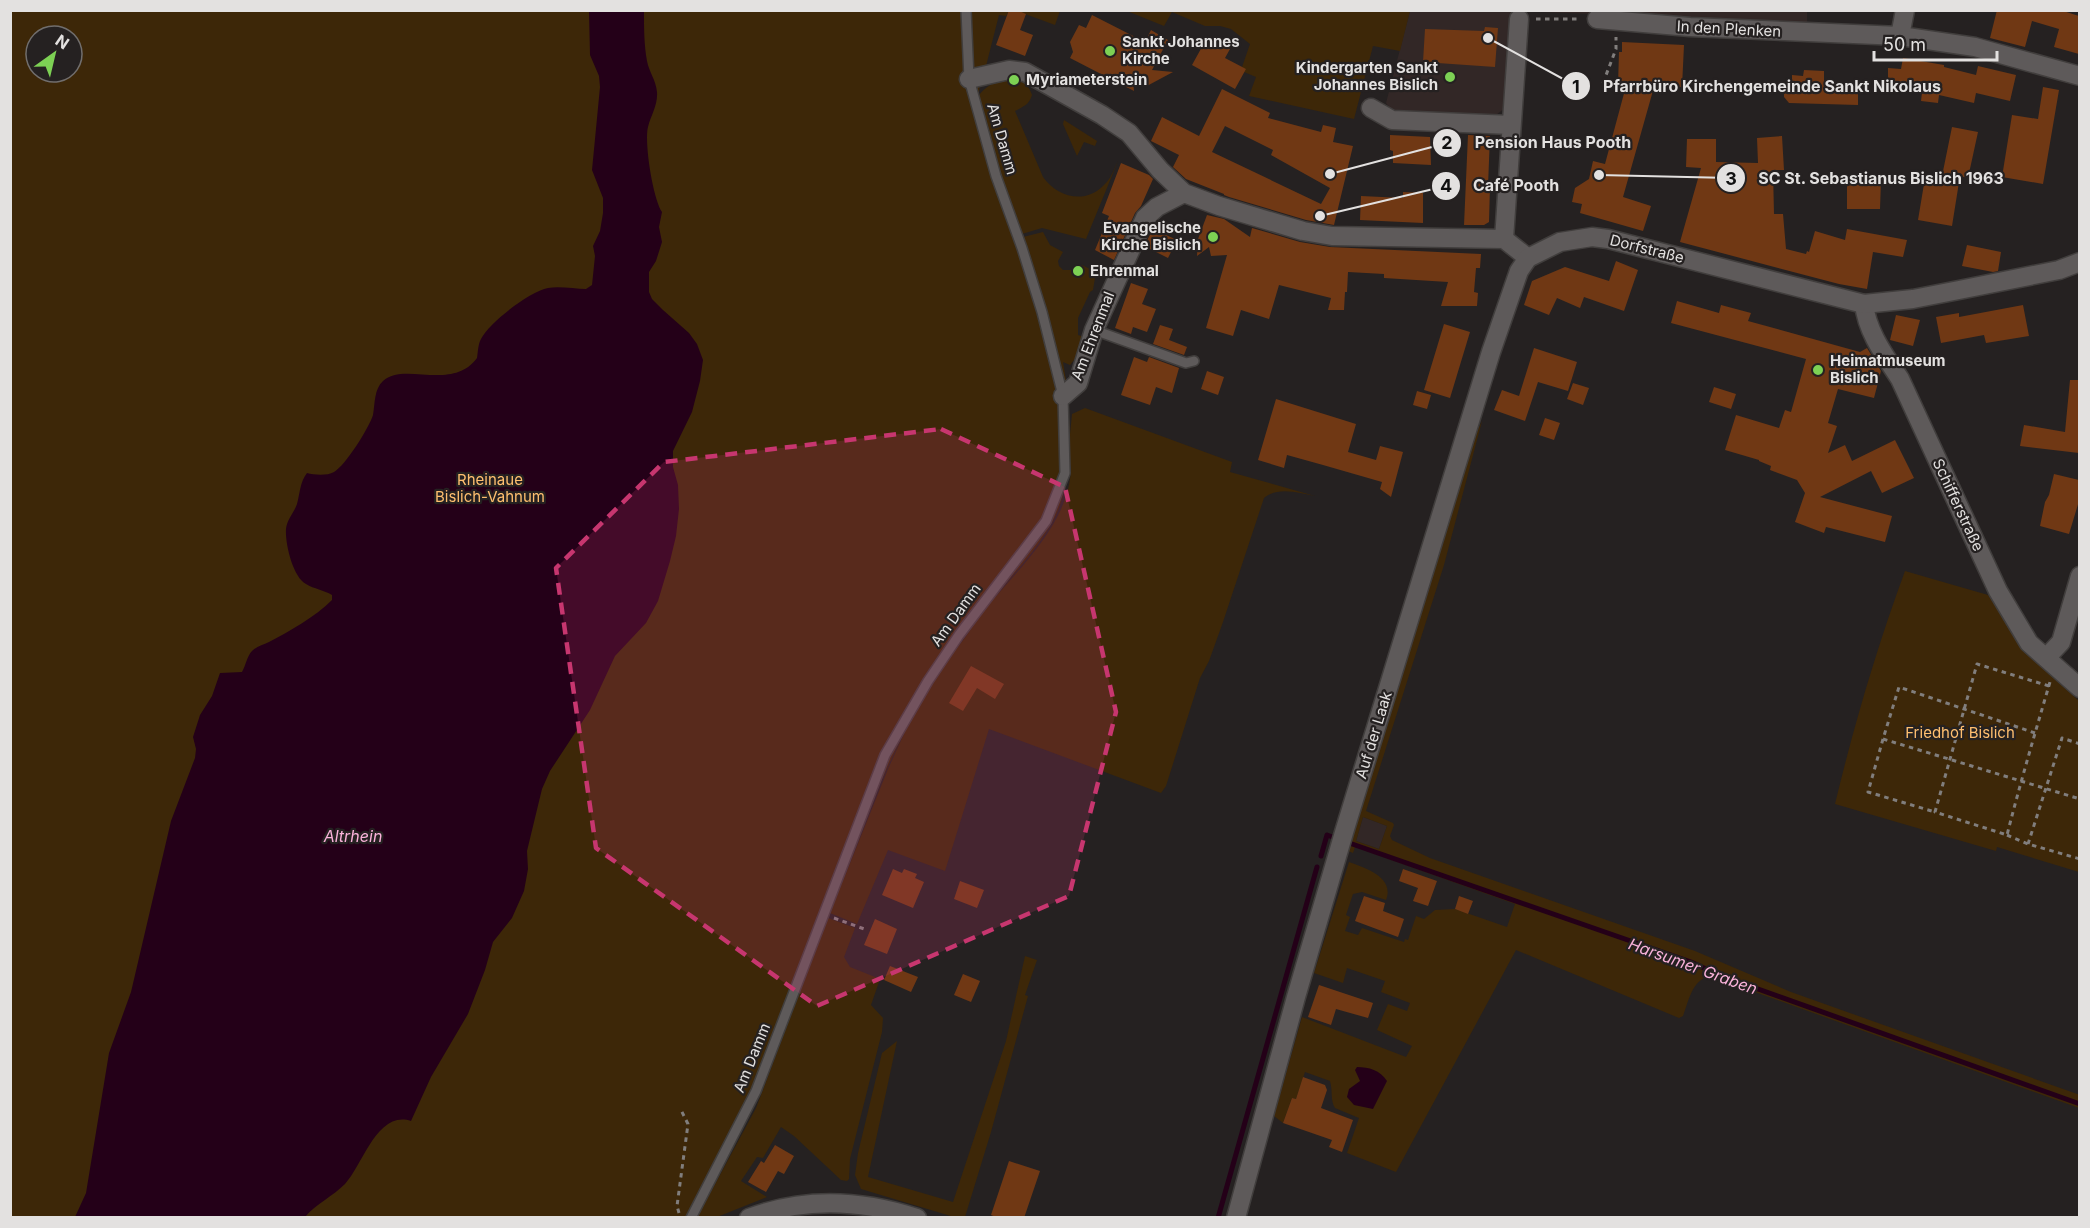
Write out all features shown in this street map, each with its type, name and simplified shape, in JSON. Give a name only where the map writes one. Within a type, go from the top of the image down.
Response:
[{"type":"street","points":[[1900,36],[1905,10]]},
{"type":"street","points":[[1504,239],[1519,19]]},
{"type":"street","name":"In den Plenken","points":[[1606,20],[1690,27],[1900,36],[1975,47],[2079,76]]},
{"type":"street","points":[[969,79],[1009,70],[1025,72],[1102,115],[1129,133],[1160,170],[1184,193],[1219,207],[1303,231],[1332,236],[1504,239],[1528,258]]},
{"type":"street","points":[[1371,108],[1392,120],[1511,125]]},
{"type":"street","name":"Am Ehrenmal","points":[[1063,396],[1078,383],[1094,330],[1145,218],[1157,207],[1184,193]]},
{"type":"street","name":"Dorfstraße","points":[[1528,258],[1560,242],[1592,237],[1608,239],[1864,304],[1914,299],[2059,270],[2079,262]]},
{"type":"street","name":"Auf der Laak","points":[[1236,1218],[1296,997],[1348,818],[1491,352],[1519,271],[1528,258]]},
{"type":"street","name":"Schifferstraße","points":[[1864,304],[1866,319],[1900,379],[1998,591],[2029,643],[2079,688]]},
{"type":"street","points":[[2050,662],[2061,642],[2079,576]]},
{"type":"street","points":[[749,1218],[787,1206],[814,1203],[862,1204],[917,1218]]},
{"type":"lane","name":"Am Damm","points":[[691,1218],[756,1091],[885,755],[928,681],[959,635],[1046,521],[1065,473],[1063,396],[1042,312],[996,176],[969,79],[966,10]]},
{"type":"lane","points":[[1094,330],[1186,363],[1194,361]]},
{"type":"path","points":[[1519,19],[1606,20],[1616,48],[1603,83]]},
{"type":"path","points":[[2007,835],[2020,781],[2049,686],[2050,662]]},
{"type":"path","points":[[1935,812],[1977,664],[2049,686]]},
{"type":"path","points":[[2035,733],[1899,687],[1868,792],[2079,859]]},
{"type":"path","points":[[2028,844],[2062,738],[2079,744]]},
{"type":"path","points":[[1883,739],[2079,799]]},
{"type":"path","points":[[824,914],[867,930]]},
{"type":"path","points":[[677,1206],[688,1124],[681,1110]]},
{"type":"highlighted area","points":[[941,429],[1065,487],[1116,712],[1069,896],[817,1006],[596,848],[556,568],[664,462]]},
{"type":"shaded area","points":[[1542,10],[1807,11],[1807,22],[1541,12]]},
{"type":"shaded area","name":"Kindergarten Sankt Johannes Bislich","points":[[1410,11],[1511,12],[1505,108],[1492,118],[1394,113],[1386,103]]},
{"type":"shaded area","points":[[1363,817],[1387,826],[1379,849],[1356,841]]},
{"type":"green space","name":"Rheinaue Bislich-Vahnum","points":[[10,11],[1009,11],[1006,16],[999,15],[986,66],[983,67],[978,97],[990,85],[1006,80],[1014,79],[1028,87],[1031,98],[1026,105],[1015,111],[1043,177],[1063,194],[1080,197],[1096,191],[1109,180],[1118,161],[1086,239],[1042,228],[1022,234],[1023,237],[1043,232],[1050,245],[1063,252],[1058,261],[1063,270],[1072,270],[1074,274],[1080,273],[1078,266],[1082,265],[1090,269],[1095,278],[1093,290],[1078,318],[1078,335],[1084,337],[1078,355],[1070,365],[1063,362],[1070,434],[1072,414],[1085,408],[1232,462],[1230,472],[1315,496],[1282,491],[1264,498],[1223,622],[1209,661],[1200,678],[1166,786],[1161,793],[989,729],[945,871],[888,850],[857,924],[830,913],[888,769],[908,725],[939,672],[918,702],[877,790],[765,1076],[694,1217],[11,1217]],"holes":[[[1071,464],[1069,486],[1053,525],[1040,544],[983,612],[950,656],[974,621],[1042,539],[1062,500]]]},
{"type":"green space","points":[[1017,11],[1060,11],[1055,25]]},
{"type":"green space","points":[[1127,11],[1410,11],[1400,51],[1373,46],[1354,119],[1249,96],[1256,77],[1244,72],[1242,67],[1250,44],[1231,29],[1205,26],[1172,12],[1164,26]]},
{"type":"green space","points":[[1064,120],[1097,141],[1095,146],[1084,142],[1077,156],[1063,124]]},
{"type":"green space","points":[[1482,421],[1444,565],[1366,811],[1393,823],[1390,836],[1392,840],[1430,858],[1695,951],[1791,992],[2080,1095],[2079,1108],[1710,976],[1695,986],[1683,1016],[1679,1018],[1516,950],[1396,1172],[1347,1153],[1359,1118],[1335,1108],[1330,1081],[1305,1072],[1296,1099],[1292,1098],[1283,1123],[1274,1116],[1302,1017],[1406,1057],[1412,1046],[1377,1030],[1388,1004],[1407,1011],[1410,1003],[1381,992],[1385,981],[1347,968],[1343,983],[1314,973],[1349,862],[1377,875],[1386,885],[1388,892],[1386,900],[1362,892],[1353,894],[1346,915],[1350,917],[1345,931],[1358,935],[1362,928],[1404,942],[1405,939],[1408,940],[1416,916],[1424,919],[1435,910],[1455,909],[1507,927],[1515,904],[1355,847],[1353,853],[1346,850],[1473,440]],"holes":[[[1363,817],[1387,826],[1379,849],[1356,841]]]},
{"type":"green space","name":"Friedhof Bislich","points":[[1905,571],[1988,595],[2027,654],[2079,701],[2079,872],[1997,847],[1996,851],[1835,804],[1867,686]]},
{"type":"green space","points":[[828,918],[855,928],[844,957],[850,967],[880,979],[871,1005],[883,1018],[882,1032],[850,1159],[849,1179],[841,1180],[794,1136],[781,1127],[763,1158],[757,1157],[741,1181],[767,1197],[717,1217],[699,1217],[756,1108]]},
{"type":"green space","points":[[1025,956],[1037,960],[1025,995],[1028,996],[965,1217],[954,1217],[861,1189],[855,1175],[858,1153],[882,1053],[897,1041],[868,1177],[953,1202],[1006,1041]]},
{"type":"water","name":"Altrhein","points":[[589,11],[644,11],[647,61],[657,92],[647,134],[648,157],[655,195],[662,212],[659,227],[662,242],[656,261],[649,272],[649,292],[652,299],[689,333],[697,344],[703,360],[692,412],[673,451],[679,509],[676,536],[658,601],[646,623],[615,656],[590,710],[550,771],[542,789],[527,851],[528,869],[524,891],[512,918],[493,942],[468,1014],[431,1077],[411,1121],[399,1120],[380,1131],[345,1184],[305,1217],[75,1217],[86,1193],[109,1053],[131,992],[171,821],[195,758],[196,749],[193,737],[200,715],[212,696],[220,673],[242,672],[254,649],[302,623],[332,600],[332,595],[309,586],[301,580],[288,551],[287,525],[297,504],[305,476],[307,473],[320,475],[334,472],[344,462],[371,421],[376,392],[383,381],[403,374],[442,375],[467,368],[477,358],[479,343],[485,332],[521,301],[548,288],[586,289],[592,285],[595,256],[593,246],[600,231],[603,198],[592,170],[600,87],[599,76],[590,55]]},
{"type":"water","points":[[1357,1067],[1374,1070],[1387,1081],[1373,1109],[1354,1105],[1347,1097],[1349,1089],[1360,1081],[1355,1070]]},
{"type":"building","points":[[1009,10],[1017,10],[1026,14],[1020,30],[1033,35],[1025,56],[996,45]]},
{"type":"building","points":[[1997,10],[2060,10],[2079,16],[2079,54],[2054,47],[2059,29],[2032,21],[2025,47],[1990,38]]},
{"type":"building","name":"Sankt Johannes Kirche","points":[[1092,15],[1145,42],[1151,30],[1168,40],[1152,70],[1173,72],[1145,87],[1133,80],[1134,91],[1070,58],[1073,52],[1070,42],[1079,25],[1086,28]]},
{"type":"building","points":[[1485,27],[1498,28],[1495,67],[1423,62],[1425,29],[1484,31]]},
{"type":"building","points":[[1208,36],[1230,49],[1225,58],[1246,69],[1235,89],[1192,65]]},
{"type":"building","points":[[1622,42],[1684,45],[1682,87],[1654,87],[1623,197],[1651,206],[1643,231],[1580,213],[1582,204],[1572,202],[1575,188],[1589,179],[1593,161],[1605,164],[1626,86],[1618,85],[1619,52],[1622,52]]},
{"type":"building","points":[[1903,58],[1944,65],[1944,67],[1976,75],[1978,66],[2016,75],[2010,101],[1976,93],[1974,103],[1939,95],[1938,103],[1921,101],[1922,92],[1888,87],[1888,68],[1901,69]]},
{"type":"building","points":[[1804,70],[1824,71],[1824,82],[1858,83],[1858,105],[1789,103],[1784,97],[1784,92],[1792,84],[1792,75],[1803,76]]},
{"type":"building","points":[[2043,87],[2059,90],[2043,184],[2002,177],[2012,115],[2038,119]]},
{"type":"building","points":[[1222,89],[1270,113],[1268,118],[1321,132],[1323,125],[1336,128],[1333,142],[1353,146],[1334,225],[1306,220],[1229,197],[1186,179],[1173,167],[1179,155],[1151,141],[1162,117],[1199,136]],"holes":[[[1225,126],[1273,150],[1271,155],[1330,188],[1321,204],[1212,152]]]},
{"type":"building","points":[[1952,127],[1978,132],[1968,178],[1960,176],[1952,226],[1918,220],[1925,178],[1941,181]]},
{"type":"building","points":[[1390,135],[1430,137],[1431,165],[1393,163]]},
{"type":"building","points":[[1468,135],[1490,136],[1489,222],[1484,225],[1464,225]]},
{"type":"building","points":[[1782,136],[1784,170],[1773,170],[1774,214],[1783,214],[1786,249],[1806,254],[1807,251],[1809,252],[1815,231],[1845,240],[1847,229],[1907,240],[1903,257],[1873,252],[1867,289],[1839,284],[1680,242],[1701,168],[1686,167],[1687,139],[1716,139],[1716,162],[1758,163],[1757,138]]},
{"type":"building","points":[[1121,163],[1153,179],[1114,260],[1095,250],[1109,216],[1102,213]]},
{"type":"building","points":[[1847,179],[1881,180],[1880,209],[1847,209]]},
{"type":"building","points":[[1403,192],[1423,193],[1423,223],[1360,220],[1361,196],[1403,198]]},
{"type":"building","points":[[1207,215],[1224,219],[1250,237],[1252,228],[1300,242],[1330,247],[1481,254],[1480,268],[1476,268],[1474,292],[1478,293],[1477,306],[1441,306],[1448,282],[1384,278],[1384,274],[1348,272],[1344,310],[1328,310],[1331,298],[1279,285],[1269,319],[1241,310],[1233,336],[1206,328],[1227,255],[1211,256],[1209,247],[1197,256],[1198,239]]},
{"type":"building","points":[[1153,229],[1177,240],[1168,258],[1144,246]]},
{"type":"building","points":[[1967,245],[2001,252],[1998,271],[1962,266]]},
{"type":"building","points":[[1616,261],[1638,270],[1624,311],[1584,297],[1580,308],[1557,298],[1549,315],[1524,305],[1532,281],[1565,267],[1609,281]]},
{"type":"building","points":[[1131,283],[1148,289],[1142,304],[1156,309],[1147,332],[1133,327],[1131,334],[1115,328]]},
{"type":"building","points":[[1677,301],[1719,313],[1721,305],[1751,313],[1748,321],[1860,352],[1867,348],[1881,371],[1874,398],[1838,389],[1828,423],[1837,426],[1828,453],[1845,445],[1852,461],[1895,440],[1914,478],[1882,493],[1871,471],[1820,497],[1892,516],[1885,542],[1826,527],[1824,533],[1795,522],[1805,493],[1797,480],[1770,470],[1771,466],[1759,460],[1725,450],[1736,415],[1779,428],[1785,410],[1791,412],[1806,359],[1671,323]]},
{"type":"building","points":[[2023,305],[2029,336],[1986,343],[1984,335],[1941,343],[1936,317],[1959,313],[1959,317]]},
{"type":"building","points":[[1896,315],[1920,320],[1913,346],[1890,340]]},
{"type":"building","points":[[1444,324],[1470,332],[1450,398],[1424,390]]},
{"type":"building","points":[[1160,325],[1173,329],[1169,340],[1187,347],[1184,355],[1153,344]]},
{"type":"building","points":[[1534,348],[1577,362],[1568,391],[1538,382],[1525,421],[1494,410],[1502,390],[1519,396]]},
{"type":"building","points":[[1134,357],[1147,362],[1149,357],[1179,368],[1172,393],[1156,387],[1150,405],[1121,395]]},
{"type":"building","points":[[1207,371],[1224,377],[1218,395],[1201,389]]},
{"type":"building","points":[[2070,380],[2079,380],[2079,453],[2020,446],[2024,425],[2065,432]]},
{"type":"building","points":[[1573,383],[1589,388],[1583,405],[1567,399]]},
{"type":"building","points":[[1714,387],[1736,394],[1731,409],[1709,402]]},
{"type":"building","points":[[1417,391],[1431,395],[1427,409],[1413,405]]},
{"type":"building","points":[[1276,399],[1356,424],[1348,452],[1376,460],[1380,446],[1403,452],[1391,497],[1380,489],[1382,482],[1323,465],[1287,455],[1284,468],[1258,460]]},
{"type":"building","points":[[1545,418],[1560,423],[1554,440],[1539,435]]},
{"type":"building","points":[[2054,474],[2079,480],[2079,501],[2069,534],[2040,526]]},
{"type":"building","points":[[971,666],[1004,684],[995,699],[977,688],[963,711],[949,703]]},
{"type":"building","points":[[893,869],[902,873],[904,869],[917,874],[915,878],[924,882],[913,908],[882,895]]},
{"type":"building","points":[[1403,869],[1437,881],[1428,906],[1413,901],[1418,888],[1399,881]]},
{"type":"building","points":[[960,881],[984,890],[977,908],[954,899]]},
{"type":"building","points":[[1364,896],[1385,903],[1383,911],[1404,919],[1398,937],[1355,921]]},
{"type":"building","points":[[1459,896],[1473,901],[1468,914],[1455,909]]},
{"type":"building","points":[[875,919],[897,929],[887,954],[864,945]]},
{"type":"building","points":[[890,966],[918,977],[911,992],[884,980]]},
{"type":"building","points":[[963,974],[980,981],[971,1002],[954,995]]},
{"type":"building","points":[[1319,985],[1373,1003],[1368,1018],[1336,1009],[1331,1025],[1308,1017]]},
{"type":"building","points":[[1303,1077],[1325,1085],[1327,1090],[1321,1108],[1353,1120],[1342,1152],[1329,1147],[1332,1140],[1283,1123],[1292,1098],[1296,1099]]},
{"type":"building","points":[[775,1145],[794,1156],[784,1174],[778,1171],[766,1192],[748,1182],[761,1161],[764,1163]]},
{"type":"building","points":[[1009,1161],[1040,1171],[1024,1218],[998,1218],[991,1215]]},
{"type":"waterway","name":"Harsumer Graben","points":[[1321,856],[1327,835],[1691,962],[1719,975],[2080,1104]]},
{"type":"waterway","name":"Harsumer Graben","points":[[1218,1218],[1317,867]]},
{"type":"place","name":"Pfarrbüro Kirchengemeinde Sankt Nikolaus","points":[[1488,38]]},
{"type":"place","name":"Sankt Johannes Kirche","points":[[1110,51]]},
{"type":"place","name":"Kindergarten Sankt Johannes Bislich","points":[[1450,77]]},
{"type":"place","name":"Myriameterstein","points":[[1014,80]]},
{"type":"place","name":"Pension Haus Pooth","points":[[1330,174]]},
{"type":"place","name":"SC St. Sebastianus Bislich 1963","points":[[1599,175]]},
{"type":"place","name":"Café Pooth","points":[[1320,216]]},
{"type":"place","name":"Evangelische Kirche Bislich","points":[[1213,237]]},
{"type":"place","name":"Ehrenmal","points":[[1078,271]]},
{"type":"place","name":"Heimatmuseum Bislich","points":[[1818,370]]}]
